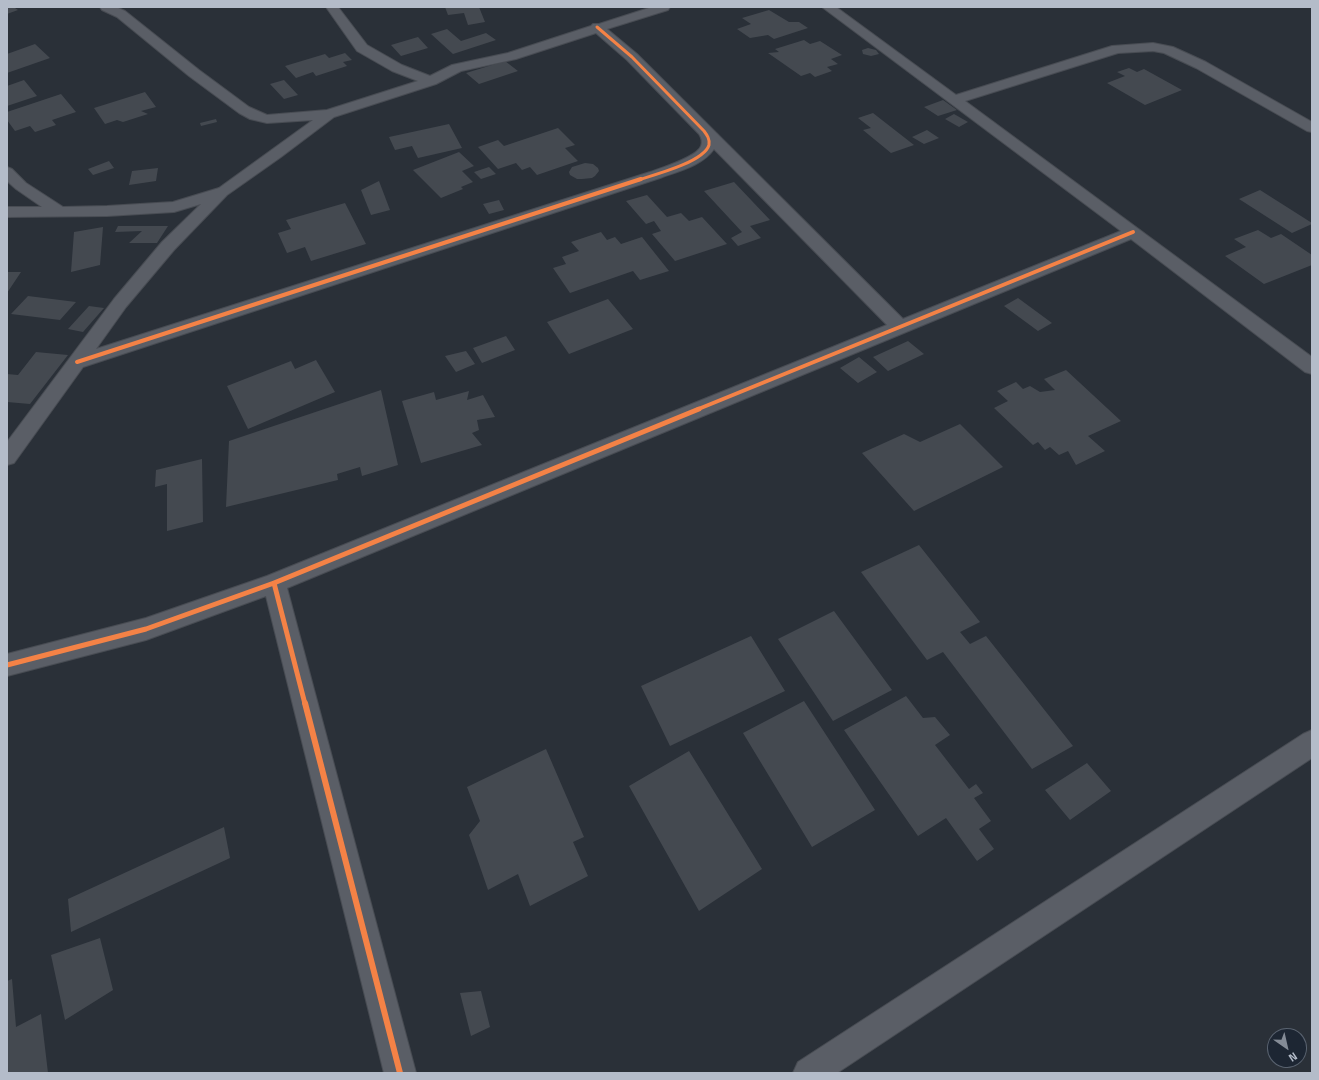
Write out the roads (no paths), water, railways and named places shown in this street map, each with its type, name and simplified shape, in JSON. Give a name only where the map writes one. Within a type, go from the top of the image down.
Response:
[{"type":"street","points":[[106,7],[121,14],[194,73],[255,116],[267,119],[329,114],[431,81],[457,68],[511,56],[597,27],[664,7]]},
{"type":"street","points":[[332,7],[362,48],[398,68],[431,81]]},
{"type":"street","points":[[828,7],[1133,232],[1312,367]]},
{"type":"street","points":[[597,27],[632,57],[900,327]]},
{"type":"street","points":[[955,100],[1117,49],[1153,47],[1168,50],[1201,65],[1312,128]]},
{"type":"street","points":[[7,457],[120,303],[168,246],[224,191],[329,114]]},
{"type":"street","points":[[77,362],[655,175],[690,162],[705,153],[709,144],[709,139],[704,131]]},
{"type":"street","points":[[7,172],[21,186],[60,212]]},
{"type":"street","points":[[7,212],[60,212],[174,207],[224,191]]},
{"type":"street","points":[[7,665],[146,629],[274,583],[1133,232]]},
{"type":"street","points":[[274,583],[400,1073]]},
{"type":"street","points":[[809,1073],[1312,743]]}]
